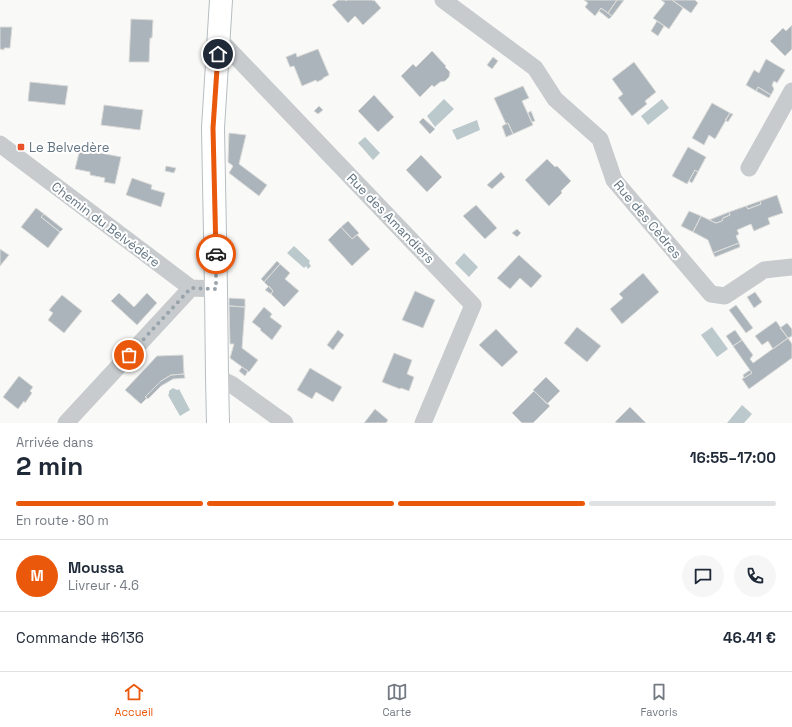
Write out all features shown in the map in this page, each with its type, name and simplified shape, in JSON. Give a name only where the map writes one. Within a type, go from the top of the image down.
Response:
[{"type":"street","points":[[218,423],[216,378],[213,128],[221,0]]},
{"type":"street","name":"Rue des Cèdres","points":[[443,0],[535,68],[555,99],[600,139],[614,180],[711,294],[725,296],[764,270],[792,267]]},
{"type":"street","name":"Rue des Amandiers","points":[[219,39],[473,305],[423,423]]},
{"type":"street","points":[[749,168],[792,91]]},
{"type":"street","name":"Chemin du Belvédère","points":[[0,144],[191,288]]},
{"type":"street","points":[[66,423],[191,288],[216,289]]},
{"type":"street","points":[[216,378],[231,384],[285,423]]},
{"type":"shaded area","points":[[444,99],[454,109],[435,127],[427,116]]},
{"type":"shaded area","points":[[662,99],[669,108],[648,125],[641,116]]},
{"type":"shaded area","points":[[477,120],[480,130],[457,140],[452,130]]},
{"type":"shaded area","points":[[365,137],[380,153],[373,160],[358,143]]},
{"type":"shaded area","points":[[294,246],[310,261],[309,263],[311,266],[308,269],[306,266],[304,268],[287,253]]},
{"type":"shaded area","points":[[464,253],[478,267],[469,277],[455,263]]},
{"type":"shaded area","points":[[712,327],[728,349],[717,357],[701,335]]},
{"type":"shaded area","points":[[173,388],[177,390],[179,389],[190,410],[180,416],[168,395],[169,391]]},
{"type":"shaded area","points":[[742,405],[752,414],[744,423],[727,423]]},
{"type":"building","points":[[338,0],[374,0],[381,8],[363,25],[355,16],[348,23],[332,5]]},
{"type":"building","points":[[584,0],[617,0],[608,13],[601,8],[595,16],[585,7],[588,3]]},
{"type":"building","points":[[617,0],[624,0],[612,16],[608,13]]},
{"type":"building","points":[[661,0],[672,0],[683,8],[669,29],[653,18],[665,3]]},
{"type":"building","points":[[672,0],[695,0],[698,3],[691,13]]},
{"type":"building","points":[[601,8],[612,16],[609,19],[599,11]]},
{"type":"building","points":[[131,19],[153,20],[152,38],[150,38],[149,62],[129,62]]},
{"type":"building","points":[[657,21],[664,26],[658,36],[651,31]]},
{"type":"building","points":[[792,25],[792,49],[785,56],[770,41],[783,28],[786,31]]},
{"type":"building","points":[[0,27],[12,27],[10,48],[4,48],[4,50],[0,49]]},
{"type":"building","points":[[318,49],[329,75],[317,82],[316,80],[302,86],[294,66],[290,67],[286,57],[296,53],[297,57]]},
{"type":"building","points":[[432,51],[450,72],[449,77],[434,87],[432,85],[420,97],[401,76],[413,64],[416,67]]},
{"type":"building","points":[[493,57],[498,61],[492,69],[487,65]]},
{"type":"building","points":[[766,59],[785,70],[777,83],[774,81],[772,85],[774,89],[771,95],[758,87],[756,91],[746,85],[754,70],[759,73]]},
{"type":"building","points":[[634,62],[656,92],[645,101],[647,104],[632,116],[618,98],[623,94],[612,79]]},
{"type":"building","points":[[30,82],[68,86],[65,105],[28,101]]},
{"type":"building","points":[[523,86],[529,98],[522,101],[533,125],[513,134],[508,123],[506,124],[494,98]]},
{"type":"building","points":[[758,87],[771,95],[769,98],[756,91]]},
{"type":"building","points":[[374,95],[394,117],[378,132],[358,111]]},
{"type":"building","points":[[712,103],[730,113],[715,139],[709,135],[704,145],[692,138]]},
{"type":"building","points":[[104,105],[143,110],[140,130],[101,125]]},
{"type":"building","points":[[319,106],[323,110],[318,114],[314,111]]},
{"type":"building","points":[[531,111],[535,121],[532,122],[528,113]]},
{"type":"building","points":[[730,113],[733,114],[728,122],[725,120]]},
{"type":"building","points":[[423,118],[435,129],[430,134],[419,122]]},
{"type":"building","points":[[508,123],[513,134],[506,137],[502,126]]},
{"type":"building","points":[[229,133],[246,135],[239,164],[267,185],[259,196],[229,173],[233,166],[228,162]]},
{"type":"building","points":[[688,147],[706,157],[698,172],[695,170],[687,184],[672,176]]},
{"type":"building","points":[[80,149],[121,157],[115,184],[104,182],[105,178],[90,175],[90,172],[75,169]]},
{"type":"building","points":[[421,155],[442,177],[427,192],[406,170]]},
{"type":"building","points":[[547,159],[555,167],[557,166],[571,181],[549,206],[525,180]]},
{"type":"building","points":[[166,166],[176,168],[174,173],[165,171]]},
{"type":"building","points":[[695,170],[698,172],[692,183],[689,181]]},
{"type":"building","points":[[501,172],[505,177],[492,189],[487,185]]},
{"type":"building","points":[[132,178],[152,185],[151,189],[165,193],[161,207],[126,195]]},
{"type":"building","points":[[777,195],[783,213],[768,218],[770,224],[754,231],[751,224],[737,230],[739,234],[736,236],[739,243],[713,253],[708,240],[693,232],[701,216],[716,223],[722,221],[723,218],[730,215],[729,212],[746,206],[748,209],[761,204],[760,201]]},
{"type":"building","points":[[760,201],[761,204],[748,209],[746,206]]},
{"type":"building","points":[[476,205],[497,228],[485,239],[463,216]]},
{"type":"building","points":[[36,208],[44,214],[41,217],[60,232],[48,248],[21,227]]},
{"type":"building","points":[[689,211],[701,216],[693,232],[681,226]]},
{"type":"building","points":[[729,212],[730,215],[723,218],[722,221],[716,223],[709,220]]},
{"type":"building","points":[[44,214],[63,229],[60,232],[41,217]]},
{"type":"building","points":[[348,221],[359,233],[352,239],[341,227]]},
{"type":"building","points":[[341,227],[352,239],[357,235],[370,249],[352,266],[328,240]]},
{"type":"building","points":[[517,229],[521,233],[517,237],[512,233]]},
{"type":"building","points":[[739,243],[740,247],[715,257],[713,253]]},
{"type":"building","points":[[0,249],[9,255],[0,266]]},
{"type":"building","points":[[519,255],[542,276],[531,288],[520,278],[510,289],[497,278]]},
{"type":"building","points":[[277,261],[280,264],[264,282],[261,279]]},
{"type":"building","points":[[280,264],[290,273],[285,279],[299,291],[284,307],[271,294],[273,291],[264,282]]},
{"type":"building","points":[[643,273],[659,292],[622,324],[610,309],[623,298],[619,294]]},
{"type":"building","points":[[269,286],[273,291],[271,294],[265,290]]},
{"type":"building","points":[[415,291],[435,300],[423,328],[402,320]]},
{"type":"building","points":[[755,292],[762,302],[754,308],[747,297]]},
{"type":"building","points":[[119,293],[134,307],[147,293],[157,303],[137,325],[111,301]]},
{"type":"building","points":[[62,295],[82,311],[64,333],[48,320],[53,313],[49,310]]},
{"type":"building","points":[[229,298],[245,299],[245,307],[229,306]]},
{"type":"building","points":[[736,305],[753,328],[746,333],[729,310]]},
{"type":"building","points":[[229,306],[245,307],[242,348],[258,360],[249,372],[230,358],[234,344],[230,344]]},
{"type":"building","points":[[264,307],[272,314],[270,317],[282,326],[272,340],[252,322]]},
{"type":"building","points":[[776,321],[788,338],[773,349],[768,341],[762,345],[755,336]]},
{"type":"building","points":[[787,323],[792,329],[792,336],[788,338],[780,328]]},
{"type":"building","points":[[577,327],[601,346],[587,362],[564,343]]},
{"type":"building","points":[[496,329],[518,352],[502,367],[479,345]]},
{"type":"building","points":[[338,330],[344,335],[333,350],[327,345]]},
{"type":"building","points":[[735,330],[742,340],[733,346],[726,336]]},
{"type":"building","points":[[788,338],[792,344],[792,358],[749,389],[742,379],[752,373],[733,346],[742,340],[753,355],[750,359],[753,363]]},
{"type":"building","points":[[394,353],[412,360],[407,374],[414,377],[409,391],[382,382]]},
{"type":"building","points":[[183,355],[184,374],[171,375],[161,381],[145,397],[147,398],[141,404],[125,390],[157,356]]},
{"type":"building","points":[[242,367],[248,371],[245,376],[239,371]]},
{"type":"building","points":[[310,368],[342,387],[333,402],[316,392],[312,399],[297,390]]},
{"type":"building","points":[[750,370],[752,373],[744,378],[743,375]]},
{"type":"building","points":[[184,374],[185,378],[173,379],[161,386],[148,399],[145,397],[161,381],[171,375]]},
{"type":"building","points":[[19,376],[33,387],[30,391],[32,393],[25,403],[24,401],[18,409],[3,397]]},
{"type":"building","points":[[546,377],[560,391],[547,404],[533,390]]},
{"type":"building","points":[[534,391],[550,406],[533,423],[522,423],[512,413]]},
{"type":"building","points":[[630,407],[646,423],[615,422]]},
{"type":"building","points":[[375,409],[388,420],[386,423],[364,423]]},
{"type":"way so far","points":[[129,355],[191,288],[216,289],[216,254]]},
{"type":"place","name":"Le Belvedère","points":[[21,147]]},
{"type":"route","points":[[216,254],[213,128],[218,54]]}]
